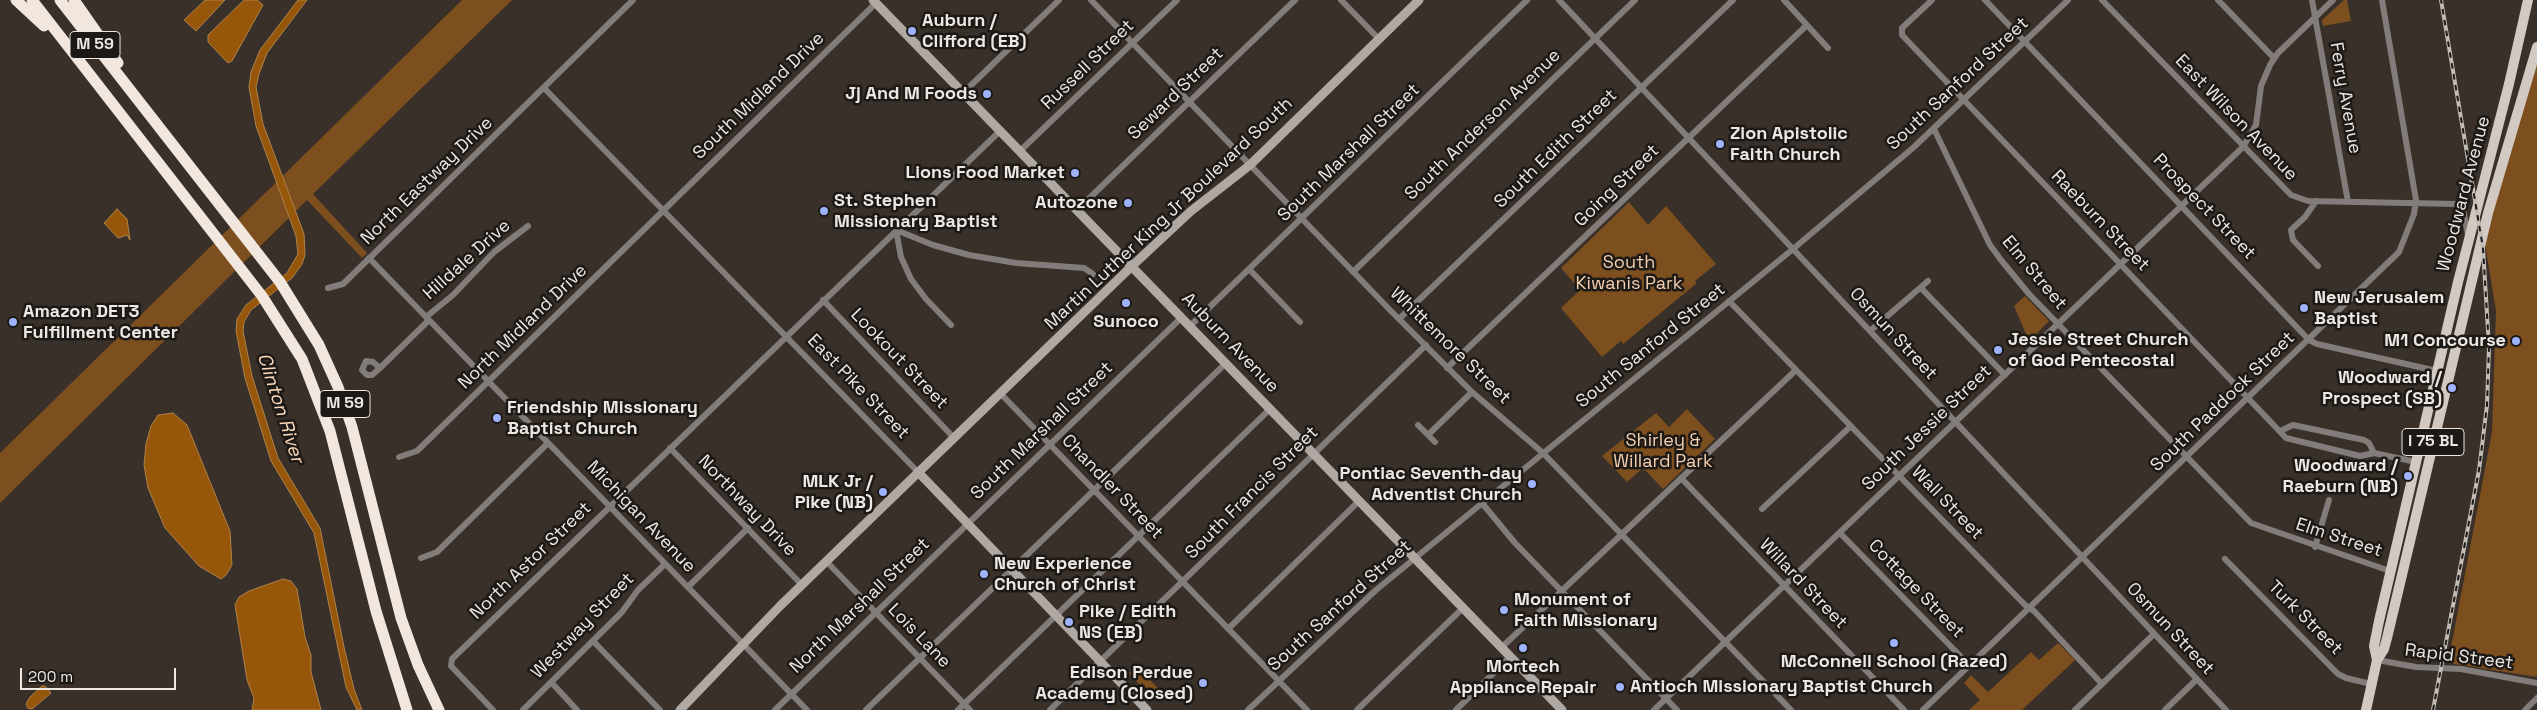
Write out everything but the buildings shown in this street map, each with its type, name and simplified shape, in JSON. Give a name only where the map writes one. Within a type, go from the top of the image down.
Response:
[{"type":"highway","points":[[16,0],[36,18],[96,82]]},
{"type":"highway","name":"M 59","points":[[32,0],[254,284],[305,366],[325,416],[372,598],[394,666],[414,710]]},
{"type":"highway","name":"M 59","points":[[60,0],[271,270],[289,295],[326,357],[344,401],[401,618],[418,665],[439,710]]},
{"type":"highway","points":[[74,0],[129,80],[131,91]]},
{"type":"highway","points":[[394,666],[407,710]]},
{"type":"main road","name":"Martin Luther King Jr Boulevard South","points":[[680,710],[826,561],[1133,265],[1191,211],[1250,165],[1419,0]]},
{"type":"main road","name":"Woodward Avenue","points":[[2366,710],[2376,660],[2374,646],[2390,571],[2469,237],[2522,31],[2528,0]]},
{"type":"main road","name":"Auburn Avenue","points":[[875,2],[1133,265],[1558,709]]},
{"type":"main road","points":[[2522,31],[2524,38],[2529,42],[2537,41]]},
{"type":"main road","name":"Woodward Avenue","points":[[2376,660],[2384,649],[2488,213],[2537,47]]},
{"type":"main road","points":[[2433,440],[2430,429],[2444,371],[2440,368],[2437,371]]},
{"type":"main road","points":[[2416,462],[2419,468],[2410,504],[2412,508],[2417,507]]},
{"type":"main road","name":"East Pike Street","points":[[918,472],[1145,709]]},
{"type":"street","name":"North Eastway Drive","points":[[328,288],[343,284],[633,0]]},
{"type":"street","points":[[963,92],[1059,0]]},
{"type":"street","name":"Whittemore Street","points":[[1091,0],[1399,319],[1472,392],[1543,453],[1791,710]]},
{"type":"street","name":"Russell Street","points":[[1020,151],[1177,0]]},
{"type":"street","name":"Seward Street","points":[[1078,210],[1295,0]]},
{"type":"street","points":[[1341,0],[1379,39]]},
{"type":"street","name":"South Marshall Street","points":[[1190,326],[1528,0]]},
{"type":"street","name":"Osmun Street","points":[[1559,0],[2226,710]]},
{"type":"street","name":"South Anderson Avenue","points":[[1353,272],[1634,0]]},
{"type":"street","name":"South Edith Street","points":[[1399,319],[1733,0]]},
{"type":"street","points":[[1784,0],[1828,48]]},
{"type":"street","name":"Raeburn Street","points":[[1932,0],[1900,31],[1902,35],[2288,439],[2360,456],[2374,453],[2416,462]]},
{"type":"street","name":"Prospect Street","points":[[1985,0],[2310,340],[2318,344],[2437,371]]},
{"type":"street","name":"South Sanford Street","points":[[1248,710],[1363,601],[1793,249],[1934,129],[2068,0]]},
{"type":"street","name":"East Wilson Avenue","points":[[2102,0],[2288,193],[2300,200],[2459,205],[2463,209],[2469,237]]},
{"type":"street","points":[[2218,0],[2274,58]]},
{"type":"street","name":"Ferry Avenue","points":[[2312,0],[2348,202]]},
{"type":"street","name":"South Jessie Street","points":[[1654,710],[2243,147],[2255,128],[2261,86],[2274,58],[2333,0]]},
{"type":"street","name":"South Paddock Street","points":[[1923,710],[2310,340],[2396,255],[2412,220],[2416,204],[2382,0]]},
{"type":"street","name":"South Midland Drive","points":[[663,211],[875,2]]},
{"type":"street","name":"Going Street","points":[[1448,368],[1807,25]]},
{"type":"street","name":"East Pike Street","points":[[544,88],[918,472]]},
{"type":"street","name":"Elm Street","points":[[1934,129],[1992,248],[2026,290],[2058,324],[2254,525],[2390,571]]},
{"type":"street","name":"North Astor Street","points":[[493,710],[450,663],[610,506],[1000,131]]},
{"type":"street","points":[[2316,201],[2305,217],[2291,230],[2293,240],[2318,266]]},
{"type":"street","name":"North Midland Drive","points":[[399,456],[417,451],[663,211]]},
{"type":"street","name":"Hilldale Drive","points":[[380,368],[427,318],[453,295],[494,252],[528,226]]},
{"type":"street","points":[[896,230],[927,243],[970,255],[1016,263],[1084,268],[1093,274]]},
{"type":"street","points":[[896,230],[901,257],[911,279],[926,299],[951,325]]},
{"type":"street","name":"Michigan Avenue","points":[[369,258],[807,710]]},
{"type":"street","points":[[1249,269],[1300,322]]},
{"type":"street","points":[[1870,330],[1928,281]]},
{"type":"street","points":[[1921,288],[2005,375]]},
{"type":"street","name":"Lookout Street","points":[[823,300],[954,438]]},
{"type":"street","name":"Wall Street","points":[[1729,301],[2102,684]]},
{"type":"street","name":"South Marshall Street","points":[[967,524],[1182,317]]},
{"type":"street","name":"South Francis Street","points":[[1050,710],[1426,345]]},
{"type":"street","points":[[866,710],[1226,363]]},
{"type":"street","points":[[1501,648],[1796,370]]},
{"type":"street","points":[[1428,435],[1472,392]]},
{"type":"street","name":"Chandler Street","points":[[1000,393],[1307,710]]},
{"type":"street","points":[[958,710],[1270,409]]},
{"type":"street","points":[[1418,424],[1435,442]]},
{"type":"street","name":"Raeburn Street","points":[[2280,431],[2293,425],[2356,438],[2367,442],[2374,453]]},
{"type":"street","points":[[1762,509],[1851,426]]},
{"type":"street","points":[[421,558],[436,552],[548,443]]},
{"type":"street","name":"Northway Drive","points":[[670,448],[802,585]]},
{"type":"street","name":"Willard Street","points":[[1681,478],[1904,710]]},
{"type":"street","points":[[2315,547],[2329,500]]},
{"type":"street","points":[[1228,629],[1359,501]]},
{"type":"street","points":[[1482,503],[1513,540],[1561,591],[1677,710]]},
{"type":"street","name":"North Marshall Street","points":[[775,710],[967,524]]},
{"type":"street","points":[[688,587],[748,528]]},
{"type":"street","name":"Cottage Street","points":[[1840,533],[1970,666]]},
{"type":"street","name":"Turk Street","points":[[2225,559],[2338,674],[2346,678],[2371,684]]},
{"type":"street","name":"Lois Lane","points":[[826,561],[970,710]]},
{"type":"street","name":"Westway Street","points":[[522,710],[593,641],[665,564]]},
{"type":"street","points":[[1357,710],[1463,608]]},
{"type":"street","points":[[2074,710],[2154,634]]},
{"type":"street","points":[[593,641],[660,710]]},
{"type":"street","points":[[1456,710],[1510,657]]},
{"type":"street","name":"Rapid Street","points":[[2376,660],[2416,667],[2460,669],[2537,683]]},
{"type":"street","points":[[2165,710],[2197,679]]},
{"type":"street","points":[[551,682],[577,710]]},
{"type":"street","points":[[2525,710],[2537,698]]},
{"type":"green space","points":[[462,0],[512,0],[313,194],[367,253],[362,258],[307,200],[0,503],[0,453]]},
{"type":"green space","points":[[2344,0],[2347,0],[2351,21],[2323,26],[2322,20]]},
{"type":"green space","name":"M1 Concourse","points":[[2537,39],[2537,677],[2448,663],[2492,432],[2496,311],[2485,244]]},
{"type":"green space","name":"South Kiwanis Park","points":[[1629,202],[1648,225],[1666,206],[1716,264],[1695,281],[1697,283],[1623,344],[1621,341],[1602,357],[1561,308],[1580,290],[1561,268]]},
{"type":"green space","points":[[2025,296],[2049,321],[2029,341],[2014,306]]},
{"type":"green space","name":"Shirley & Willard Park","points":[[1687,409],[1715,439],[1663,489],[1643,468],[1627,482],[1602,456],[1656,413],[1669,427]]},
{"type":"green space","points":[[2058,643],[2075,660],[2022,710],[1969,710],[1980,700],[1964,683],[1971,675],[1988,692],[2031,652],[2039,660]]},
{"type":"green space","points":[[1136,666],[1158,688],[1151,694],[1142,683],[1140,685],[1129,673]]},
{"type":"shaded area","points":[[205,0],[225,0],[196,31],[184,20]]},
{"type":"shaded area","points":[[244,0],[257,0],[263,5],[232,61],[228,63],[208,42],[208,35]]},
{"type":"shaded area","points":[[298,0],[307,0],[267,53],[256,87],[263,124],[304,234],[305,255],[302,264],[292,278],[251,310],[244,322],[243,331],[252,376],[278,458],[320,528],[344,647],[354,689],[362,710],[357,710],[346,687],[314,533],[271,461],[245,378],[236,331],[237,319],[246,305],[287,273],[298,254],[296,236],[256,126],[249,87],[251,72],[260,50]]},
{"type":"shaded area","points":[[117,209],[127,219],[130,240],[127,235],[118,238],[104,223]]},
{"type":"shaded area","points":[[173,413],[187,425],[230,531],[232,565],[221,579],[199,566],[165,528],[148,488],[144,465],[146,444],[151,426],[158,415]]},
{"type":"shaded area","points":[[283,579],[291,581],[297,589],[305,637],[311,655],[311,672],[321,710],[252,710],[254,698],[247,680],[235,605],[239,597],[249,591]]},
{"type":"shaded area","points":[[42,686],[45,686],[51,693],[32,709],[28,708],[26,704],[30,697]]},
{"type":"railway","points":[[2433,710],[2479,470],[2487,405],[2489,347],[2483,248],[2441,0]]},
{"type":"place","name":"Auburn / Clifford (EB)","points":[[912,31]]},
{"type":"place","name":"Jj And M Foods","points":[[987,94]]},
{"type":"place","name":"Zion Apistolic Faith Church","points":[[1720,144]]},
{"type":"place","name":"Lions Food Market","points":[[1075,173]]},
{"type":"place","name":"Autozone","points":[[1128,203]]},
{"type":"place","name":"St. Stephen Missionary Baptist","points":[[824,211]]},
{"type":"place","name":"Sunoco","points":[[1126,303]]},
{"type":"place","name":"New Jerusalem Baptist","points":[[2304,308]]},
{"type":"place","name":"Amazon DET3 Fulfillment Center","points":[[13,322]]},
{"type":"place","name":"M1 Concourse","points":[[2516,341]]},
{"type":"place","name":"Jessie Street Church of God Pentecostal","points":[[1998,350]]},
{"type":"place","name":"Woodward / Prospect (SB)","points":[[2452,388]]},
{"type":"place","name":"Friendship Missionary Baptist Church","points":[[497,418]]},
{"type":"place","name":"Woodward / Raeburn (NB)","points":[[2408,476]]},
{"type":"place","name":"Pontiac Seventh-day Adventist Church","points":[[1532,484]]},
{"type":"place","name":"MLK Jr / Pike (NB)","points":[[883,492]]},
{"type":"place","name":"New Experience Church of Christ","points":[[984,574]]},
{"type":"place","name":"Monument of Faith Missionary","points":[[1504,610]]},
{"type":"place","name":"Pike / Edith NS (EB)","points":[[1069,622]]},
{"type":"place","name":"McConnell School (Razed)","points":[[1894,643]]},
{"type":"place","name":"Mortech Appliance Repair","points":[[1523,648]]},
{"type":"place","name":"Edison Perdue Academy (Closed)","points":[[1203,683]]},
{"type":"place","name":"Antioch Missionary Baptist Church","points":[[1620,687]]},
{"type":"water label","name":"Clinton River","points":[[280,408]]}]
